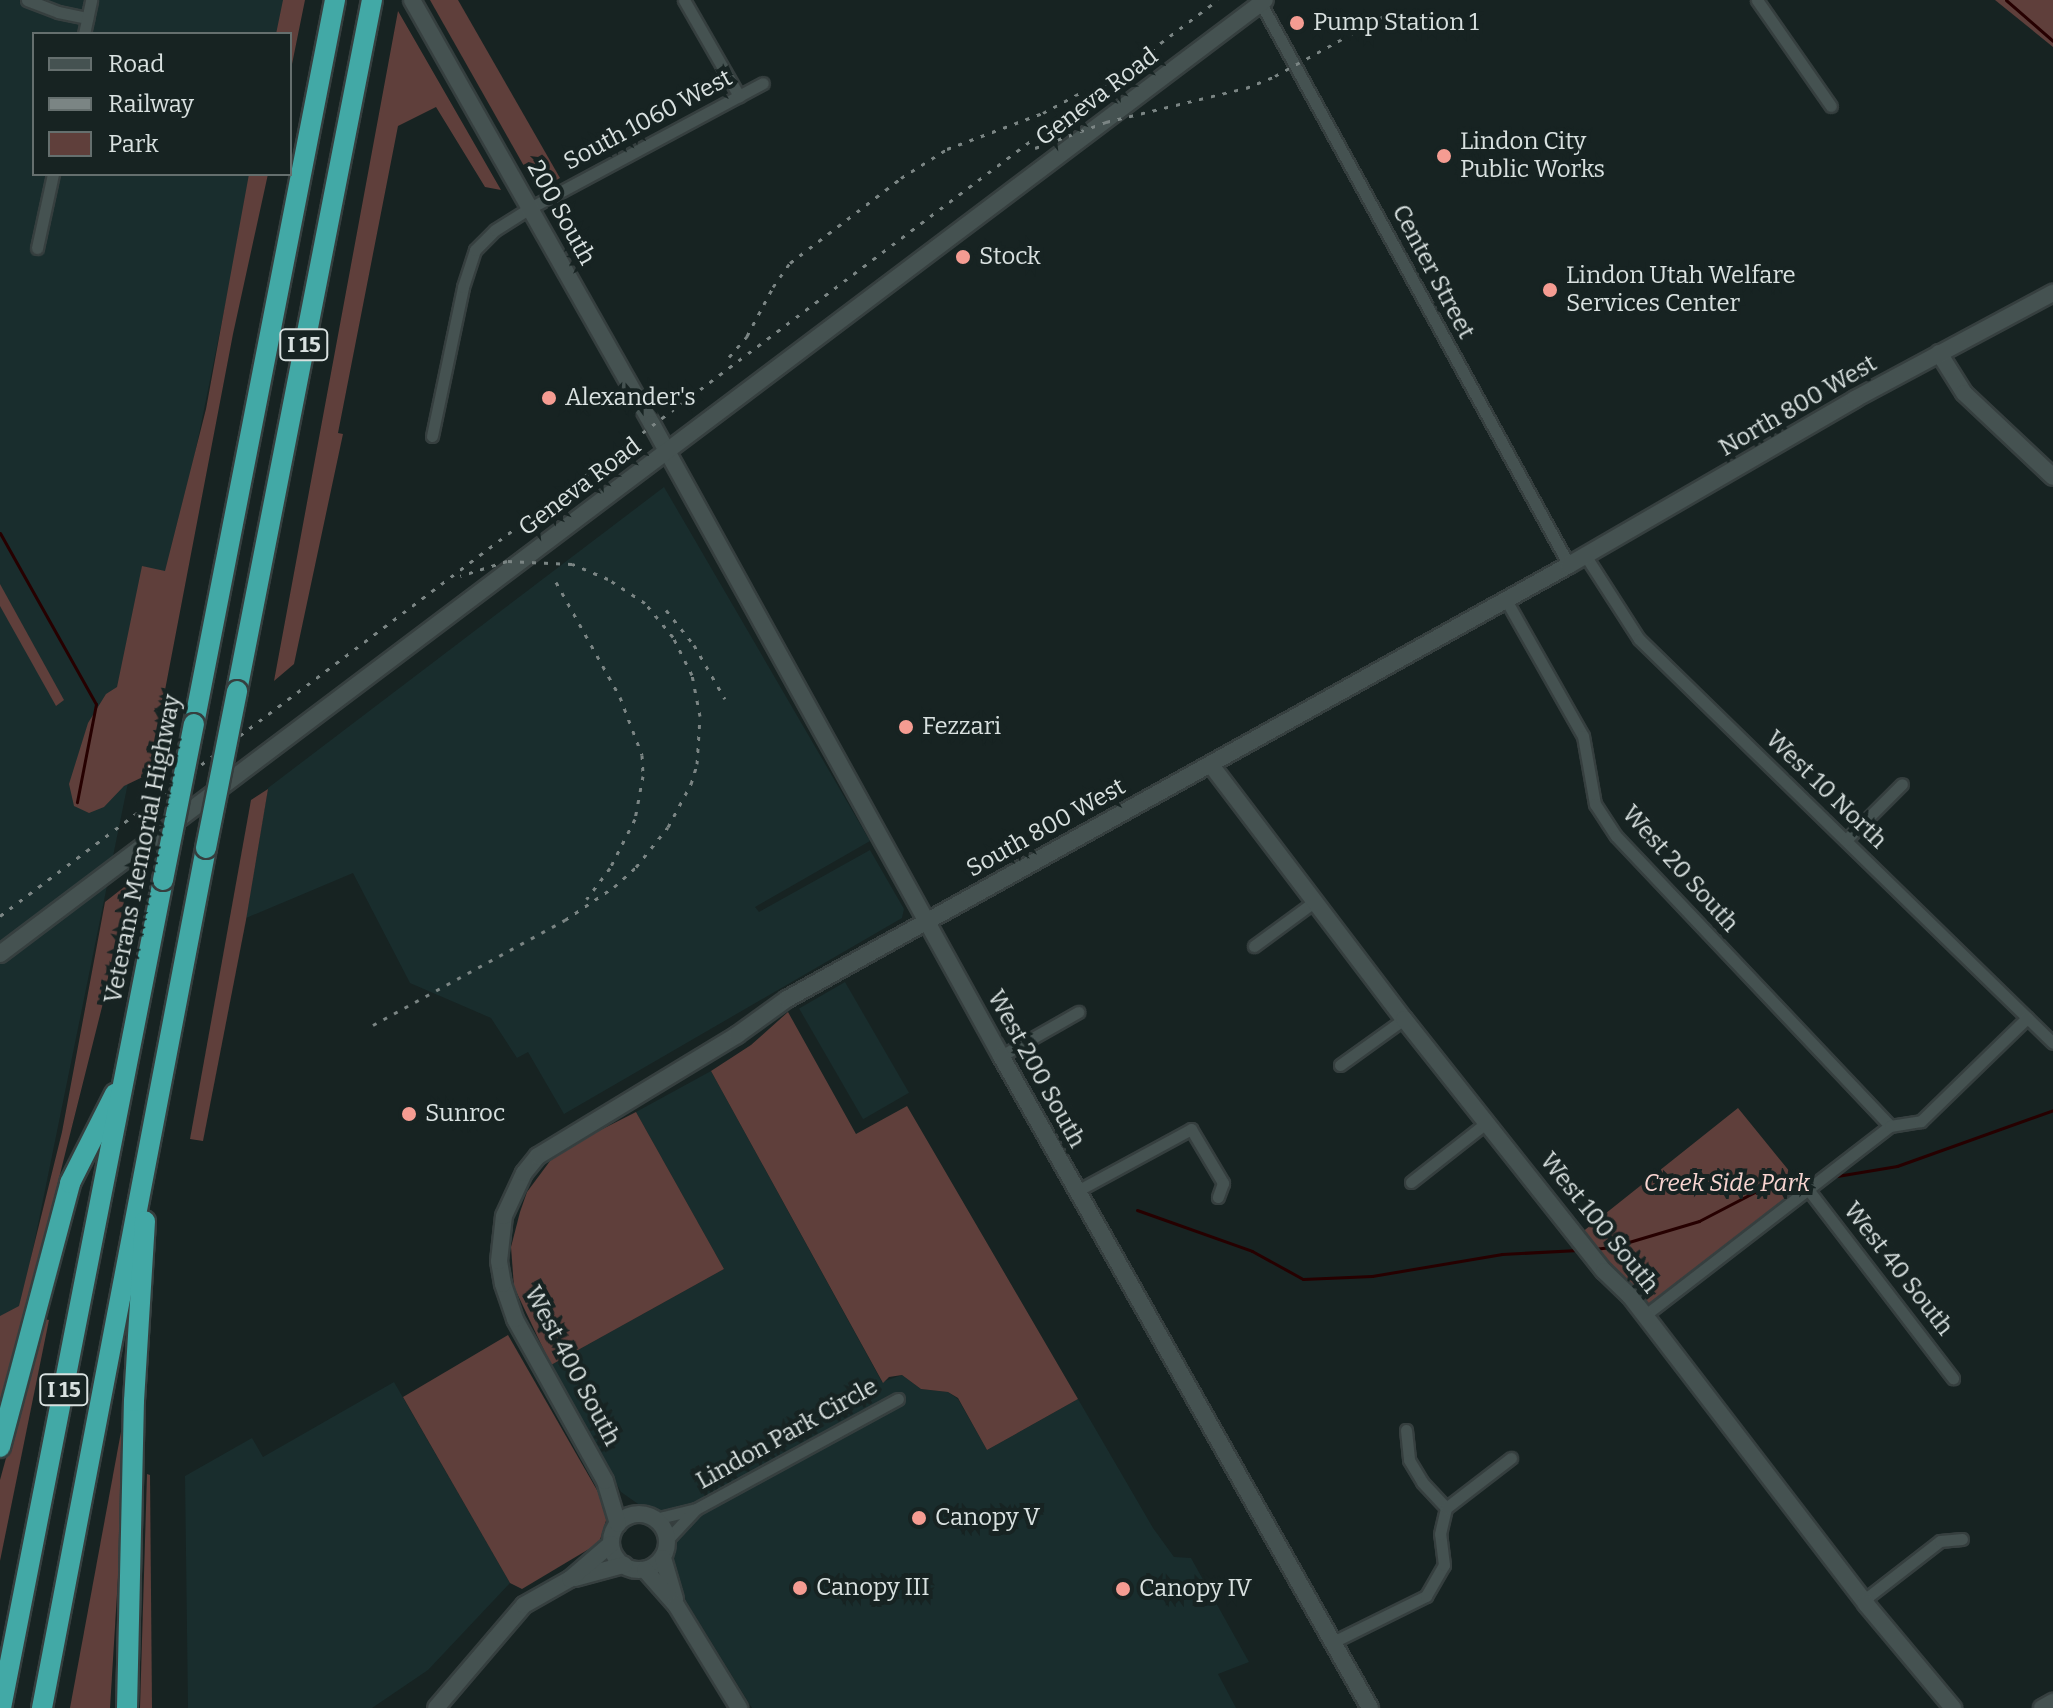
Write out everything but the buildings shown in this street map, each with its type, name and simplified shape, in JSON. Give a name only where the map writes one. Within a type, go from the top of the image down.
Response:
[{"type":"highway","name":"Veterans Memorial Highway","points":[[1,1708],[335,0]]},
{"type":"highway","name":"I 15","points":[[42,1708],[372,0]]},
{"type":"highway","points":[[0,1447],[70,1183],[126,1072]]},
{"type":"highway","points":[[127,1708],[134,1401],[150,1141]]},
{"type":"street","points":[[27,0],[58,12],[87,18]]},
{"type":"street","points":[[84,32],[91,0]]},
{"type":"street","name":"200 South","points":[[412,0],[667,451]]},
{"type":"street","points":[[684,0],[739,96]]},
{"type":"street","points":[[1757,0],[1831,106]]},
{"type":"street","name":"Geneva Road","points":[[0,954],[1262,1]]},
{"type":"street","name":"Center Street","points":[[1262,1],[1569,565]]},
{"type":"street","name":"South 1060 West","points":[[432,436],[469,263],[475,250],[495,230],[530,208],[763,83]]},
{"type":"street","points":[[37,248],[53,176]]},
{"type":"street","name":"North 800 West","points":[[1569,565],[1939,353],[2053,293]]},
{"type":"street","points":[[1939,353],[1970,400],[2053,477]]},
{"type":"street","name":"West 200 South","points":[[667,451],[1001,1056],[1370,1708]]},
{"type":"street","name":"West 10 North","points":[[1585,555],[1639,639],[2053,1043]]},
{"type":"street","name":"South 800 West","points":[[553,1145],[737,1035],[787,999],[1569,565]]},
{"type":"street","name":"West 20 South","points":[[1506,600],[1583,736],[1595,804],[1616,836],[1890,1126]]},
{"type":"street","name":"West 100 South","points":[[1211,765],[1404,1019],[1644,1316],[1864,1600],[1953,1708]]},
{"type":"street","points":[[1846,840],[1902,784]]},
{"type":"street","points":[[1254,946],[1314,902]]},
{"type":"street","points":[[1001,1056],[1078,1012]]},
{"type":"street","points":[[1644,1316],[1890,1126],[1921,1121],[2027,1018]]},
{"type":"street","points":[[1340,1065],[1404,1019]]},
{"type":"street","points":[[1411,1182],[1486,1123]]},
{"type":"street","points":[[1077,1191],[1191,1129],[1223,1183],[1218,1197]]},
{"type":"street","name":"West 400 South","points":[[553,1145],[531,1164],[515,1191],[504,1216],[499,1261],[515,1319],[605,1481],[618,1524]]},
{"type":"street","name":"West 40 South","points":[[1807,1188],[1953,1378]]},
{"type":"street","name":"Lindon Park Circle","points":[[696,1509],[898,1399]]},
{"type":"street","points":[[1406,1430],[1409,1460],[1422,1482],[1446,1508]]},
{"type":"street","points":[[1333,1642],[1426,1596],[1444,1565],[1440,1534],[1446,1508],[1511,1458]]},
{"type":"street","name":"West 400 South","points":[[605,1481],[636,1514]]},
{"type":"street","points":[[436,1708],[466,1678],[505,1625],[524,1605],[570,1579],[611,1544],[618,1524],[636,1514],[655,1519],[696,1509]]},
{"type":"street","points":[[676,1605],[663,1558],[667,1540],[696,1509]]},
{"type":"street","points":[[655,1519],[667,1540]]},
{"type":"street","points":[[1864,1600],[1940,1541],[1951,1537],[1962,1539]]},
{"type":"street","points":[[611,1544],[624,1565]]},
{"type":"street","points":[[645,1570],[663,1558]]},
{"type":"street","points":[[570,1579],[624,1565],[645,1570],[676,1605],[739,1708]]},
{"type":"street","points":[[2042,1708],[2053,1702]]},
{"type":"shaded area","points":[[0,0],[287,0],[281,32],[32,32],[32,176],[252,176],[10,1362],[0,1382]]},
{"type":"shaded area","points":[[664,487],[870,841],[755,907],[759,912],[870,850],[904,909],[902,918],[564,1114],[528,1052],[517,1058],[491,1018],[410,983],[353,873],[246,918],[268,788]]},
{"type":"shaded area","points":[[845,982],[909,1093],[863,1119],[799,1008]]},
{"type":"shaded area","points":[[711,1071],[882,1382],[902,1375],[921,1389],[948,1392],[958,1399],[987,1450],[1078,1399],[1153,1528],[1174,1557],[1191,1558],[1249,1662],[1218,1674],[1236,1708],[752,1708],[672,1578],[670,1551],[686,1528],[676,1510],[651,1513],[621,1492],[551,1365],[724,1269],[636,1112]]},
{"type":"shaded area","points":[[394,1382],[510,1583],[428,1670],[372,1708],[188,1708],[185,1476],[252,1438],[263,1457]]},
{"type":"green space","points":[[283,0],[305,0],[292,64],[292,32],[276,32]]},
{"type":"green space","points":[[430,0],[458,0],[560,178],[542,188],[533,182]]},
{"type":"green space","points":[[1995,0],[2053,0],[2053,47]]},
{"type":"green space","points":[[398,11],[501,190],[485,187],[436,107],[398,126],[338,433],[343,434],[294,664],[274,681]]},
{"type":"green space","points":[[249,176],[268,176],[233,334],[149,774],[124,786],[104,807],[89,813],[74,806],[69,784],[88,723],[106,694],[117,687],[142,566],[165,571],[206,409]]},
{"type":"green space","points":[[0,584],[64,700],[56,706],[0,606]]},
{"type":"green space","points":[[268,789],[203,1141],[190,1139],[251,800]]},
{"type":"green space","points":[[128,884],[102,1007],[0,1413],[0,1316],[19,1306],[62,1132],[105,902]]},
{"type":"green space","points":[[788,1012],[856,1134],[907,1106],[1078,1399],[987,1450],[958,1398],[948,1392],[921,1389],[902,1375],[889,1377],[883,1383],[711,1071],[751,1045]]},
{"type":"green space","name":"Creek Side Park","points":[[1738,1108],[1799,1183],[1807,1188],[1644,1316],[1576,1237]]},
{"type":"green space","points":[[636,1112],[724,1269],[551,1365],[514,1287],[511,1247],[520,1212],[527,1192],[550,1161],[571,1145]]},
{"type":"green space","points":[[44,1319],[49,1320],[0,1561],[0,1480]]},
{"type":"green space","points":[[508,1335],[609,1511],[599,1543],[522,1589],[510,1583],[403,1397]]},
{"type":"green space","points":[[123,1421],[126,1421],[124,1480],[110,1708],[70,1708]]},
{"type":"green space","points":[[147,1474],[150,1475],[152,1708],[140,1708]]},
{"type":"waterway","points":[[2006,0],[2053,41]]},
{"type":"waterway","points":[[0,533],[96,704],[77,802]]},
{"type":"waterway","points":[[1831,1177],[1897,1166],[2053,1110]]},
{"type":"waterway","points":[[1593,1249],[1612,1247],[1699,1221],[1772,1183],[1812,1181]]},
{"type":"waterway","points":[[1137,1210],[1252,1251],[1303,1279],[1372,1276],[1502,1254],[1578,1250]]},
{"type":"railway","points":[[0,916],[1218,0]]},
{"type":"railway","points":[[1035,148],[1106,122],[1246,88],[1275,76],[1391,12]]},
{"type":"railway","points":[[729,357],[747,336],[773,287],[790,263],[901,178],[947,149],[1043,113],[1080,93]]},
{"type":"railway","points":[[373,1025],[565,920],[614,887],[636,867],[668,827],[691,784],[697,764],[700,716],[692,675],[673,637],[645,603],[608,579],[572,564],[507,561],[460,576]]},
{"type":"railway","points":[[556,582],[620,697],[642,755],[643,776],[635,819],[610,868],[587,899]]},
{"type":"railway","points":[[666,610],[694,645],[725,699]]},
{"type":"place","name":"Pump Station 1","points":[[1297,23]]},
{"type":"place","name":"Lindon City Public Works","points":[[1444,156]]},
{"type":"place","name":"Stock","points":[[963,257]]},
{"type":"place","name":"Lindon Utah Welfare Services Center","points":[[1550,290]]},
{"type":"place","name":"Alexander's","points":[[549,398]]},
{"type":"place","name":"Fezzari","points":[[906,727]]},
{"type":"place","name":"Sunroc","points":[[409,1114]]},
{"type":"place","name":"Canopy V","points":[[919,1518]]},
{"type":"place","name":"Canopy III","points":[[800,1588]]},
{"type":"place","name":"Canopy IV","points":[[1123,1589]]}]
